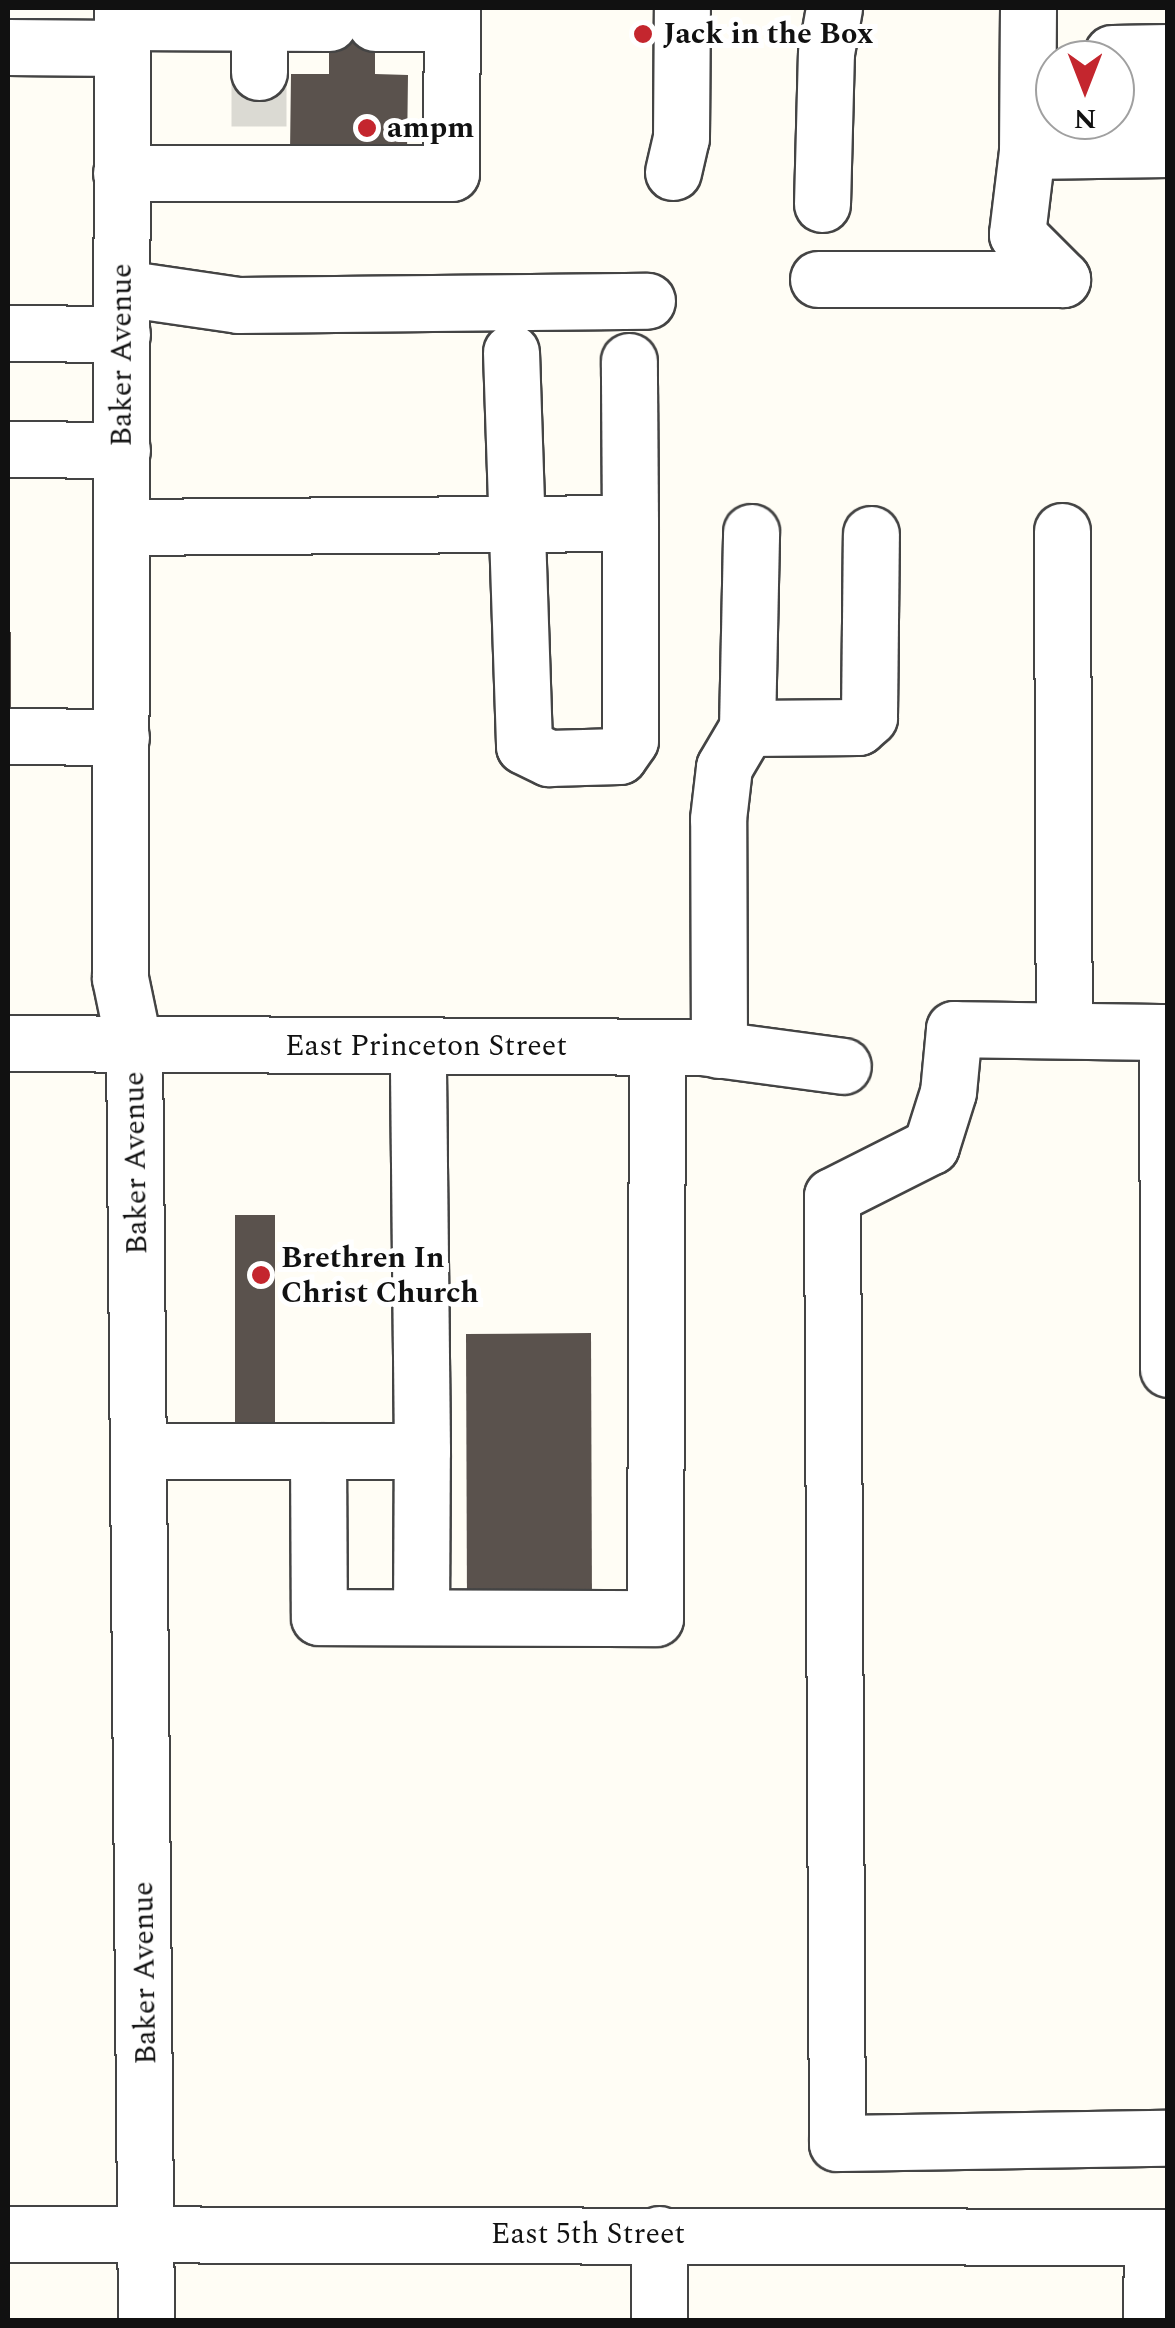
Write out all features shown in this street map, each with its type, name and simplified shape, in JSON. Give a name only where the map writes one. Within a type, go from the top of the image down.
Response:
[{"type":"street","points":[[673,172],[681,138],[682,8]]},
{"type":"street","points":[[822,204],[826,53],[834,8]]},
{"type":"street","points":[[8,47],[122,26],[259,34],[452,15],[451,173],[260,150],[121,173]]},
{"type":"street","name":"Baker Avenue","points":[[122,26],[120,978],[134,1045],[146,2320]]},
{"type":"street","points":[[1135,49],[1168,52]]},
{"type":"street","points":[[1135,106],[1168,105]]},
{"type":"street","points":[[818,279],[1062,279],[1017,234],[1035,128]]},
{"type":"street","points":[[1124,140],[1168,149]]},
{"type":"street","points":[[8,334],[122,311],[238,305],[647,302]]},
{"type":"street","points":[[511,352],[524,746],[549,758],[619,756],[630,740],[629,361]]},
{"type":"street","points":[[8,449],[122,450]]},
{"type":"street","points":[[121,527],[630,523]]},
{"type":"street","points":[[1062,530],[1064,1030]]},
{"type":"street","points":[[719,1050],[718,820],[724,768],[747,728],[750,532]]},
{"type":"street","points":[[747,728],[858,727],[869,717],[871,534]]},
{"type":"street","points":[[8,736],[121,737]]},
{"type":"street","points":[[1168,1369],[1167,1032],[954,1029],[948,1092],[931,1146],[832,1196],[837,2142],[1168,2138]]},
{"type":"street","name":"East Princeton Street","points":[[8,1044],[657,1047],[719,1050],[843,1066]]},
{"type":"street","points":[[418,1046],[421,1617]]},
{"type":"street","points":[[318,1452],[319,1617],[655,1618],[657,1047]]},
{"type":"street","points":[[139,1452],[422,1452]]},
{"type":"street","name":"East 5th Street","points":[[8,2234],[1160,2237]]},
{"type":"street","points":[[659,2234],[659,2320]]},
{"type":"street","points":[[1151,2320],[1160,2237]]},
{"type":"building","points":[[329,8],[375,8],[375,74],[408,75],[407,153],[290,152],[291,74],[329,74]]},
{"type":"building","points":[[240,72],[282,72],[282,126],[240,126]]},
{"type":"building","points":[[11,632],[11,711],[8,711]]},
{"type":"building","points":[[235,1215],[275,1215],[275,1427],[235,1427]]},
{"type":"building","points":[[591,1333],[592,1607],[467,1607],[466,1334]]},
{"type":"tunnel","points":[[259,72],[259,126]]},
{"type":"place","name":"Jack in the Box","points":[[643,34]]},
{"type":"place","name":"ampm","points":[[367,128]]},
{"type":"place","name":"Brethren In Christ Church","points":[[261,1275]]}]
